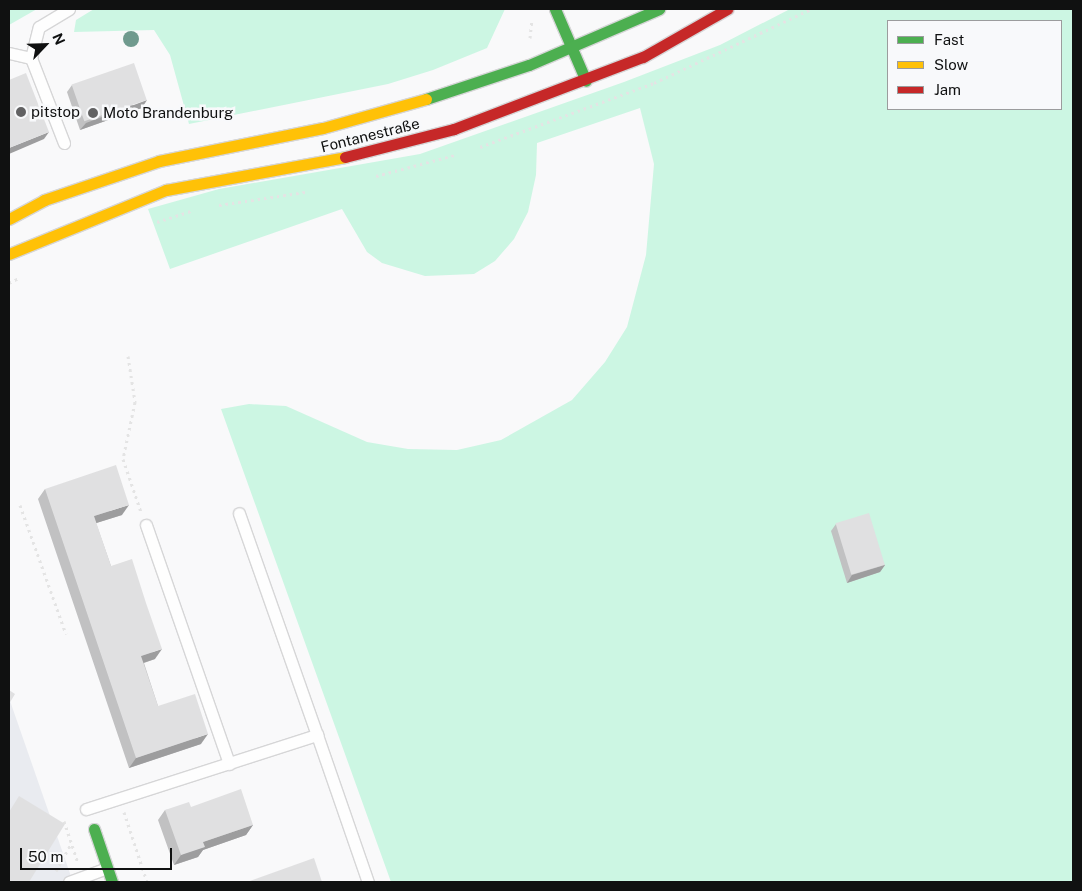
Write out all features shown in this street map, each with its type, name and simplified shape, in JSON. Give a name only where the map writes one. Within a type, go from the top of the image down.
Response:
[{"type":"main road","points":[[555,9],[586,81]]},
{"type":"main road","name":"Fontanestraße","points":[[9,219],[44,200],[159,161],[370,116],[494,78],[659,9]]},
{"type":"main road","name":"Fontanestraße","points":[[9,254],[166,190],[385,149],[586,81],[642,56],[728,9]]},
{"type":"main road","points":[[94,829],[112,882]]},
{"type":"lane","points":[[64,143],[31,58],[39,27],[69,9]]},
{"type":"lane","points":[[9,54],[31,58]]},
{"type":"lane","points":[[239,513],[368,882]]},
{"type":"lane","points":[[146,525],[229,764]]},
{"type":"lane","points":[[86,809],[317,735]]},
{"type":"lane","points":[[69,882],[108,868]]},
{"type":"path","points":[[569,116],[654,83],[811,9]]},
{"type":"path","points":[[530,38],[531,14]]},
{"type":"path","points":[[128,356],[135,402],[122,460],[146,525]]},
{"type":"path","points":[[20,505],[66,634]]},
{"type":"path","points":[[119,797],[147,882]]},
{"type":"path","points":[[64,821],[82,876]]},
{"type":"path","points":[[54,875],[71,844]]},
{"type":"shaded area","points":[[9,698],[73,882],[9,882]]},
{"type":"green space","points":[[9,9],[37,9],[9,25]]},
{"type":"green space","points":[[94,9],[505,9],[487,48],[433,70],[388,84],[189,124],[170,55],[154,30],[74,32],[76,20]]},
{"type":"green space","points":[[790,9],[1073,9],[1073,882],[391,882],[221,409],[249,404],[286,406],[367,442],[408,449],[457,450],[501,440],[572,400],[605,362],[627,327],[646,255],[654,164],[640,108],[537,143],[536,175],[528,212],[514,239],[495,261],[474,274],[425,276],[382,263],[367,252],[342,209],[170,269],[148,209],[219,189],[420,154],[624,82],[720,45]]},
{"type":"building","points":[[134,63],[147,100],[84,121],[72,84]]},
{"type":"building","name":"pitstop","points":[[26,73],[49,132],[9,148],[9,80]]},
{"type":"building","points":[[116,465],[129,505],[94,516],[111,566],[132,559],[162,649],[141,656],[158,706],[195,694],[208,734],[136,758],[45,489]]},
{"type":"building","points":[[869,513],[885,565],[851,575],[836,523]]},
{"type":"building","points":[[9,690],[15,694],[9,704]]},
{"type":"building","points":[[241,789],[253,825],[203,842],[205,847],[181,855],[165,810],[189,802],[191,807]]},
{"type":"building","points":[[19,796],[65,824],[29,882],[9,882],[9,812]]},
{"type":"building","points":[[314,858],[322,882],[247,882]]},
{"type":"traffic: fast","points":[[555,9],[586,81]]},
{"type":"traffic: fast","points":[[426,99],[529,65],[659,9]]},
{"type":"traffic: fast","points":[[94,829],[112,882]]},
{"type":"traffic: slow","points":[[9,219],[44,200],[159,161],[323,128],[426,99]]},
{"type":"traffic: slow","points":[[9,254],[166,190],[345,157]]},
{"type":"traffic: jam","points":[[345,157],[454,129],[643,57],[727,9]]},
{"type":"place","name":"pitstop","points":[[21,112]]},
{"type":"place","name":"Moto Brandenburg","points":[[93,113]]}]
